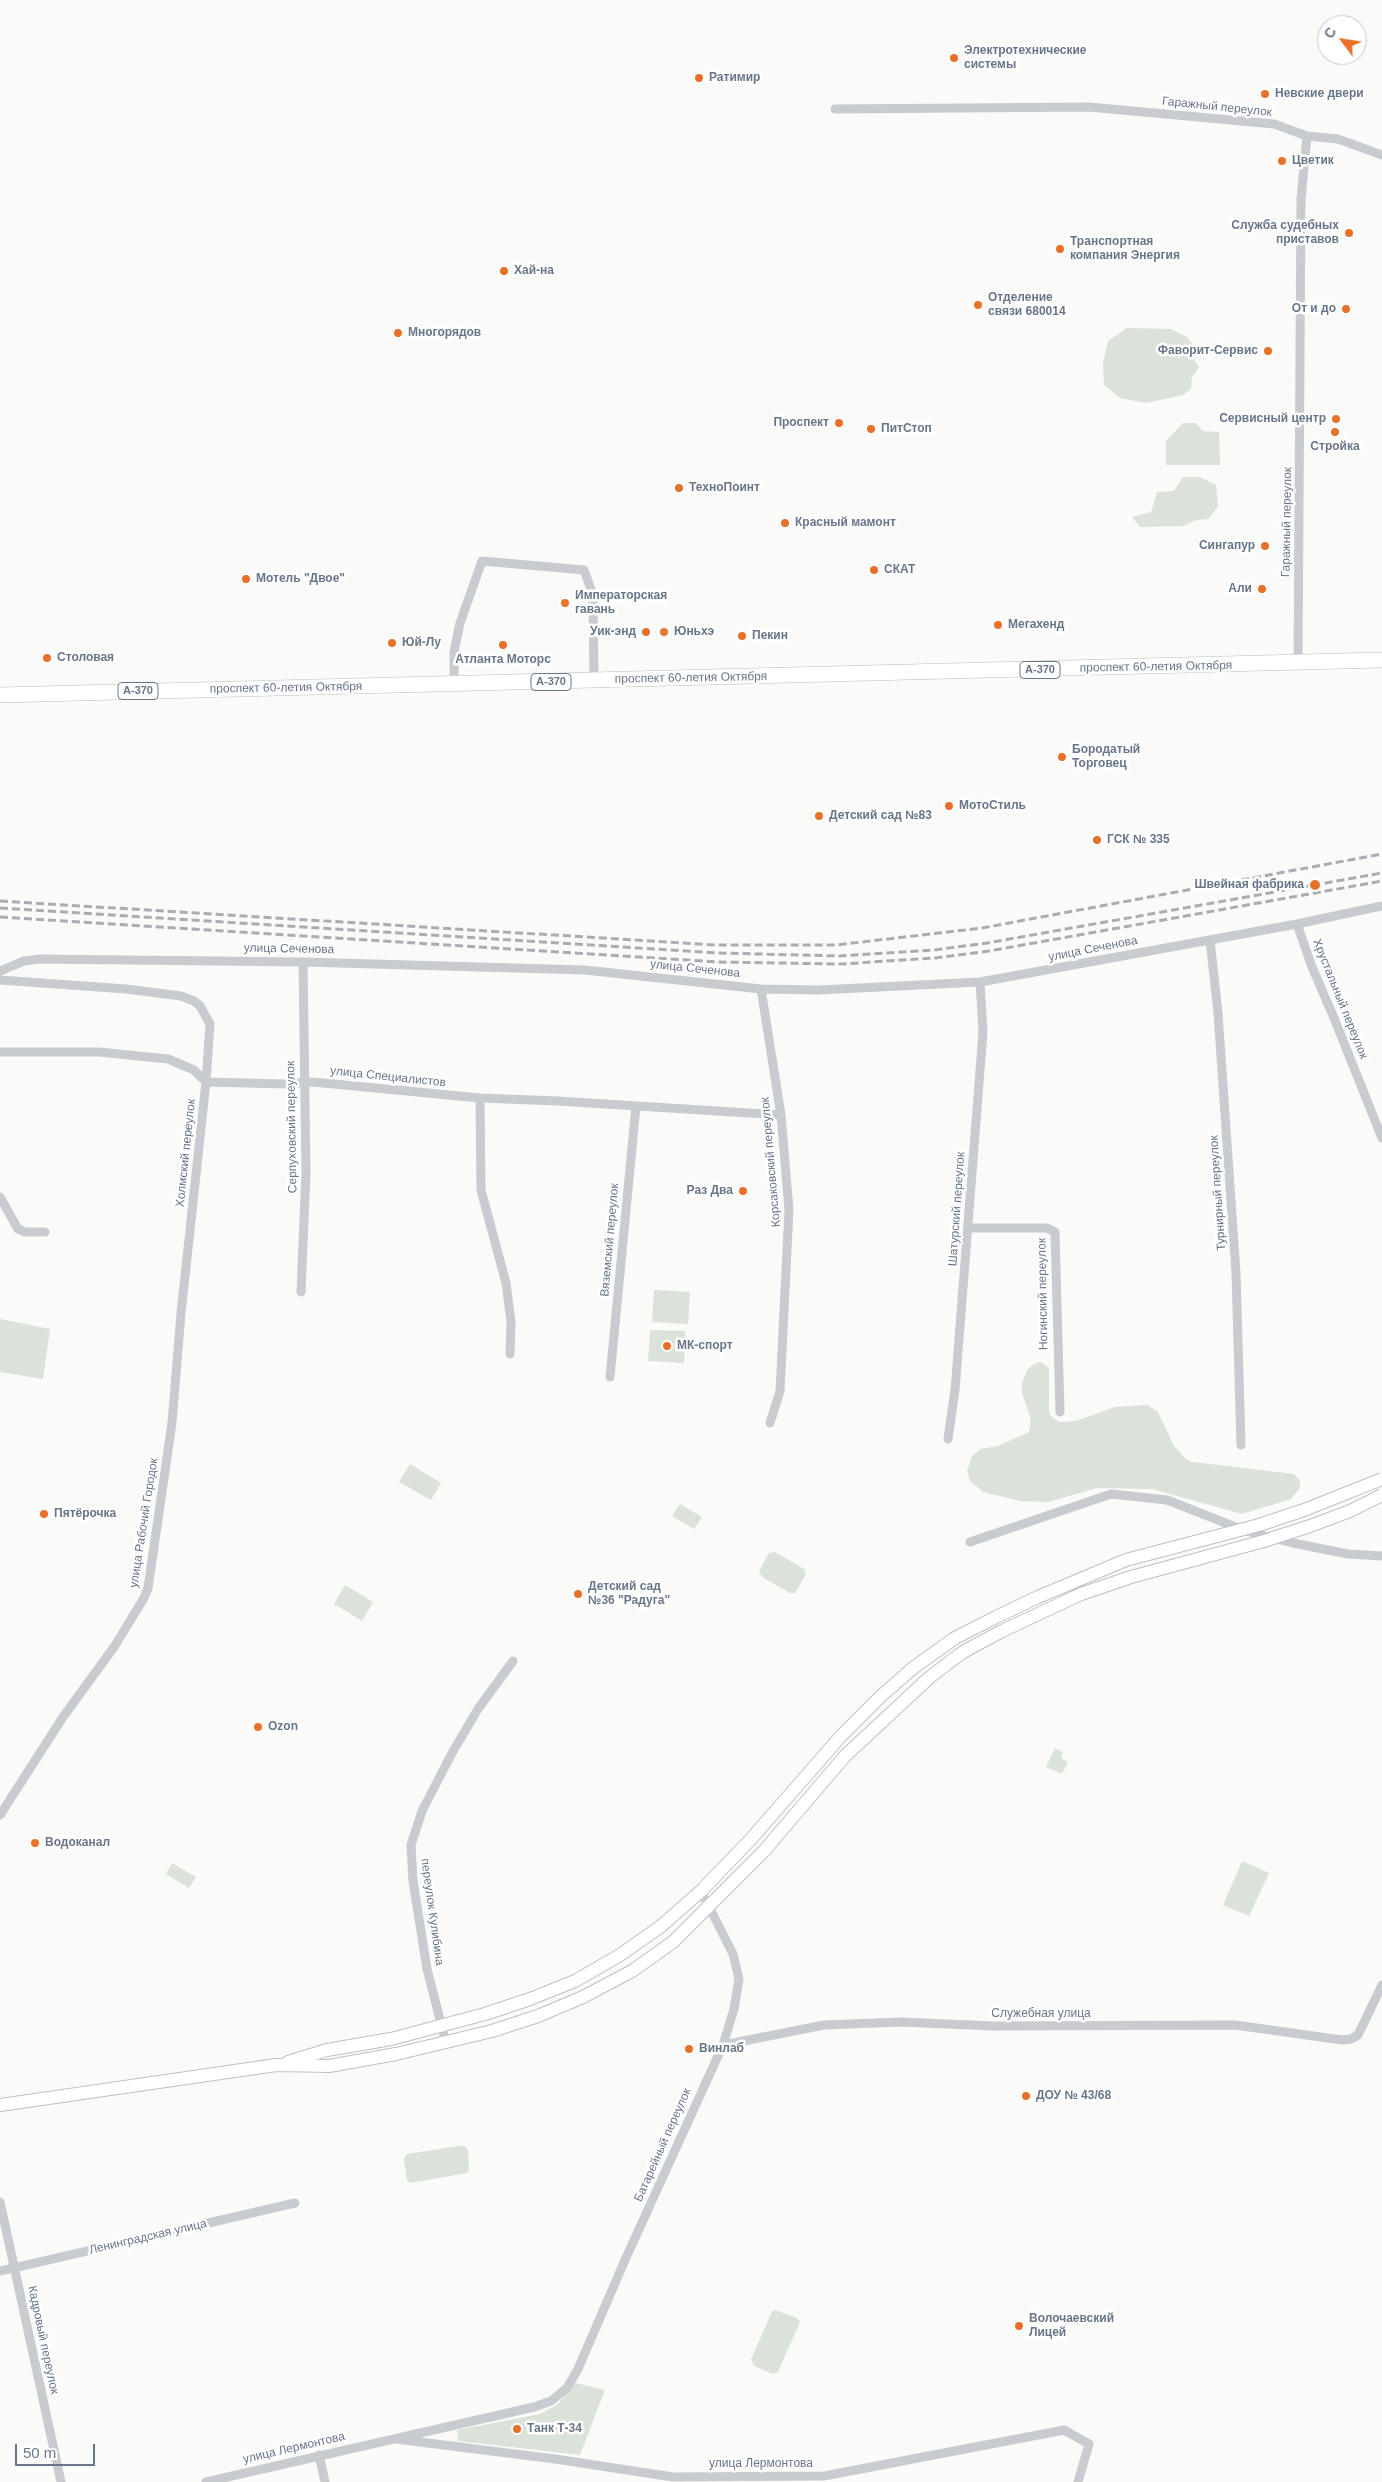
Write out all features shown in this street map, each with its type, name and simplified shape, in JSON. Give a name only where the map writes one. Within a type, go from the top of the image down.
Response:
[{"type":"highway","name":"проспект 60-летия Октября","points":[[0,695],[1298,664],[1382,660]]},
{"type":"main road","points":[[276,2066],[327,2050],[391,2039],[442,2026],[530,1999],[575,1980],[620,1955],[644,1938],[700,1891],[751,1839],[841,1736],[880,1697],[913,1668],[955,1638],[1046,1593],[1126,1560],[1258,1525],[1304,1510],[1382,1479]]},
{"type":"main road","points":[[0,2104],[276,2066],[330,2066],[446,2043],[529,2019],[584,1997],[632,1971],[674,1942],[764,1851],[845,1756],[930,1677],[963,1652],[1002,1630],[1081,1594],[1131,1577],[1264,1541],[1310,1526],[1350,1511],[1382,1495]]},
{"type":"street","name":"Гаражный переулок","points":[[835,109],[1089,107],[1274,124],[1307,136],[1301,199],[1298,664]]},
{"type":"street","points":[[1307,136],[1338,139],[1382,155]]},
{"type":"street","points":[[454,684],[454,652],[460,623],[482,561],[584,570],[593,595],[594,681]]},
{"type":"street","name":"улица Сеченова","points":[[0,971],[24,961],[40,958],[303,962],[585,970],[761,989],[819,990],[980,982],[1297,924],[1382,906]]},
{"type":"street","name":"Хрустальный переулок","points":[[1297,924],[1312,967],[1382,1138]]},
{"type":"street","name":"Турнирный переулок","points":[[1210,940],[1218,1013],[1236,1273],[1241,1445]]},
{"type":"street","name":"Серпуховский переулок","points":[[300,1292],[306,1172],[303,1081],[303,962]]},
{"type":"street","name":"Холмский переулок","points":[[0,980],[126,989],[180,996],[194,1001],[206,1012],[210,1024],[206,1082],[181,1313]]},
{"type":"street","name":"Шатурский переулок","points":[[948,1438],[955,1390],[983,1032],[980,982]]},
{"type":"street","name":"Корсаковский переулок","points":[[761,989],[781,1115],[789,1210],[788,1261],[781,1345],[780,1391],[770,1423]]},
{"type":"street","points":[[0,1052],[99,1052],[168,1059],[183,1064],[206,1082]]},
{"type":"street","name":"улица Специалистов","points":[[206,1082],[286,1084],[303,1081],[480,1098],[781,1115]]},
{"type":"street","points":[[480,1098],[481,1190],[506,1283],[511,1322],[510,1354]]},
{"type":"street","name":"Вяземский переулок","points":[[610,1377],[636,1106]]},
{"type":"street","points":[[0,1197],[18,1229],[25,1232],[44,1232]]},
{"type":"street","name":"Ногинский переулок","points":[[968,1228],[1046,1228],[1055,1232],[1060,1412]]},
{"type":"street","name":"улица Рабочий Городок","points":[[0,1815],[63,1717],[114,1647],[148,1588],[172,1422],[181,1313]]},
{"type":"street","points":[[970,1542],[1111,1494],[1167,1500],[1246,1531],[1293,1543],[1348,1554],[1382,1556]]},
{"type":"street","name":"переулок Кулибина","points":[[446,2043],[427,1969],[413,1880],[410,1845],[422,1810],[452,1753],[478,1709],[513,1661]]},
{"type":"street","name":"Батарейный переулок","points":[[551,2401],[567,2388],[578,2369],[625,2260],[723,2045],[734,2010],[739,1979],[733,1954],[700,1891]]},
{"type":"street","name":"Служебная улица","points":[[723,2045],[824,2025],[902,2022],[1003,2026],[1235,2025],[1342,2040],[1351,2039],[1358,2035],[1382,1985]]},
{"type":"street","name":"Кадровый переулок","points":[[0,2202],[61,2482]]},
{"type":"street","name":"Ленинградская улица","points":[[0,2271],[295,2203]]},
{"type":"street","name":"улица Лермонтова","points":[[206,2482],[551,2401]]},
{"type":"street","name":"улица Лермонтова","points":[[389,2438],[555,2459],[673,2477],[824,2476],[1064,2430],[1088,2444],[1078,2482]]},
{"type":"street","points":[[319,2455],[324,2482]]},
{"type":"shaded area","points":[[1127,328],[1171,329],[1187,337],[1196,349],[1194,360],[1199,367],[1192,377],[1191,389],[1183,395],[1146,403],[1120,398],[1104,385],[1103,364],[1108,341]]},
{"type":"shaded area","points":[[1183,423],[1196,423],[1203,431],[1219,432],[1220,465],[1166,465],[1166,441]]},
{"type":"shaded area","points":[[1183,477],[1200,477],[1216,485],[1218,507],[1208,519],[1196,520],[1184,526],[1140,527],[1132,517],[1151,512],[1157,492],[1174,491]]},
{"type":"shaded area","points":[[654,1290],[690,1292],[688,1324],[652,1322]]},
{"type":"shaded area","points":[[0,1319],[50,1329],[43,1379],[0,1372]]},
{"type":"shaded area","name":"МК-спорт","points":[[650,1330],[685,1331],[684,1363],[648,1361]]},
{"type":"shaded area","points":[[1040,1362],[1049,1368],[1049,1410],[1050,1415],[1056,1420],[1062,1422],[1076,1421],[1115,1407],[1147,1405],[1158,1412],[1174,1446],[1186,1459],[1193,1462],[1294,1474],[1300,1481],[1300,1488],[1291,1499],[1242,1514],[1152,1489],[1097,1488],[1048,1502],[1020,1501],[983,1492],[970,1481],[967,1471],[972,1456],[981,1449],[998,1446],[1029,1432],[1031,1419],[1022,1393],[1022,1383],[1027,1370]]},
{"type":"shaded area","points":[[410,1464],[441,1483],[431,1500],[399,1482]]},
{"type":"shaded area","points":[[680,1504],[702,1517],[694,1529],[672,1516]]},
{"type":"shaded area","points":[[775,1552],[804,1569],[806,1574],[795,1593],[790,1593],[762,1577],[759,1571],[769,1553]]},
{"type":"shaded area","points":[[345,1585],[373,1602],[362,1621],[334,1604]]},
{"type":"shaded area","points":[[1055,1748],[1063,1752],[1061,1758],[1068,1762],[1062,1774],[1046,1767]]},
{"type":"shaded area","points":[[1242,1861],[1269,1873],[1249,1916],[1223,1905]]},
{"type":"shaded area","points":[[172,1863],[196,1877],[189,1888],[166,1874]]},
{"type":"shaded area","points":[[465,2146],[468,2150],[469,2170],[467,2173],[410,2183],[407,2180],[404,2159],[407,2154]]},
{"type":"shaded area","points":[[775,2310],[797,2318],[800,2322],[778,2372],[773,2374],[754,2366],[751,2359],[772,2312]]},
{"type":"shaded area","points":[[576,2383],[605,2390],[580,2455],[458,2441],[457,2430],[540,2414],[558,2404]]},
{"type":"railway","points":[[0,901],[716,945],[836,945],[982,928],[1382,854]]},
{"type":"railway","points":[[0,908],[718,953],[840,956],[934,950],[987,943],[1382,873]]},
{"type":"railway","points":[[0,917],[717,962],[841,964],[935,958],[989,951],[1382,881]]},
{"type":"place","name":"Электротехнические системы","points":[[954,58]]},
{"type":"place","name":"Ратимир","points":[[699,78]]},
{"type":"place","name":"Невские двери","points":[[1265,94]]},
{"type":"place","name":"Цветик","points":[[1282,161]]},
{"type":"place","name":"Служба судебных приставов","points":[[1349,233]]},
{"type":"place","name":"Транспортная компания Энергия","points":[[1060,249]]},
{"type":"place","name":"Хай-на","points":[[504,271]]},
{"type":"place","name":"Отделение связи 680014","points":[[978,305]]},
{"type":"place","name":"От и до","points":[[1346,309]]},
{"type":"place","name":"Многорядов","points":[[398,333]]},
{"type":"place","name":"Фаворит-Сервис","points":[[1268,351]]},
{"type":"place","name":"Сервисный центр","points":[[1336,419]]},
{"type":"place","name":"Проспект","points":[[839,423]]},
{"type":"place","name":"ПитСтоп","points":[[871,429]]},
{"type":"place","name":"Стройка","points":[[1335,432]]},
{"type":"place","name":"ТехноПоинт","points":[[679,488]]},
{"type":"place","name":"Красный мамонт","points":[[785,523]]},
{"type":"place","name":"Сингапур","points":[[1265,546]]},
{"type":"place","name":"СКАТ","points":[[874,570]]},
{"type":"place","name":"Мотель \"Двое\"","points":[[246,579]]},
{"type":"place","name":"Али","points":[[1262,589]]},
{"type":"place","name":"Императорская гавань","points":[[565,603]]},
{"type":"place","name":"Мегахенд","points":[[998,625]]},
{"type":"place","name":"Уик-энд","points":[[646,632]]},
{"type":"place","name":"Юньхэ","points":[[664,632]]},
{"type":"place","name":"Пекин","points":[[742,636]]},
{"type":"place","name":"Юй-Лу","points":[[392,643]]},
{"type":"place","name":"Атланта Моторс","points":[[503,645]]},
{"type":"place","name":"Столовая","points":[[47,658]]},
{"type":"place","name":"Бородатый Торговец","points":[[1062,757]]},
{"type":"place","name":"МотоСтиль","points":[[949,806]]},
{"type":"place","name":"Детский сад №83","points":[[819,816]]},
{"type":"place","name":"ГСК № 335","points":[[1097,840]]},
{"type":"place","name":"Швейная фабрика","points":[[1315,885]]},
{"type":"place","name":"Раз Два","points":[[743,1191]]},
{"type":"place","name":"МК-спорт","points":[[667,1346]]},
{"type":"place","name":"Пятёрочка","points":[[44,1514]]},
{"type":"place","name":"Детский сад №36 \"Радуга\"","points":[[578,1594]]},
{"type":"place","name":"Ozon","points":[[258,1727]]},
{"type":"place","name":"Водоканал","points":[[35,1843]]},
{"type":"place","name":"Винлаб","points":[[689,2049]]},
{"type":"place","name":"ДОУ № 43/68","points":[[1026,2096]]},
{"type":"place","name":"Волочаевский Лицей","points":[[1019,2326]]},
{"type":"place","name":"Танк Т-34","points":[[517,2429]]}]
